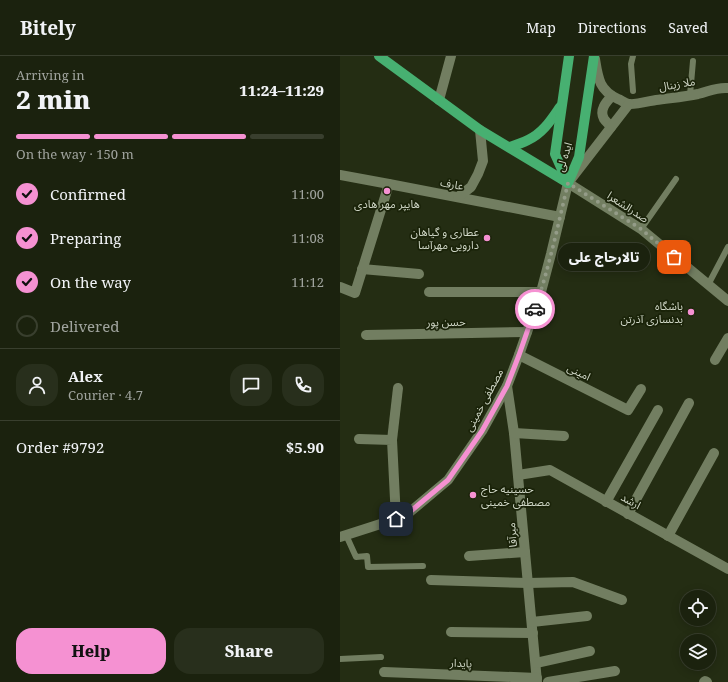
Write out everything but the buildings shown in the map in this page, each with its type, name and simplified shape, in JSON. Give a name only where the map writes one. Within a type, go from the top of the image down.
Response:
[{"type":"main road","points":[[379,56],[480,130],[568,183]]},
{"type":"main road","name":"ایده لى","points":[[568,56],[555,154],[568,183]]},
{"type":"main road","name":"ایده لى","points":[[568,183],[579,157],[594,56]]},
{"type":"main road","points":[[510,147],[528,140],[539,133],[547,126],[562,105]]},
{"type":"street","points":[[439,100],[451,56]]},
{"type":"street","points":[[568,183],[629,104],[612,96],[604,89],[598,78],[594,56]]},
{"type":"street","name":"ملا زینال","points":[[629,104],[678,98],[720,87],[728,88]]},
{"type":"street","points":[[611,126],[604,119],[602,111],[604,105],[612,96]]},
{"type":"street","points":[[458,197],[471,187],[483,161],[480,130]]},
{"type":"street","name":"عارف","points":[[340,175],[560,217]]},
{"type":"street","name":"مصطفی خمینی","points":[[343,536],[396,519],[411,511],[448,480],[482,431],[507,386],[541,292],[568,183]]},
{"type":"street","name":"صدرالشعرا","points":[[568,183],[641,229],[728,301]]},
{"type":"street","points":[[340,287],[355,293],[389,184]]},
{"type":"street","points":[[362,269],[419,274]]},
{"type":"street","points":[[429,292],[541,292]]},
{"type":"street","name":"حسن پور","points":[[366,335],[527,332]]},
{"type":"street","points":[[715,360],[728,338]]},
{"type":"street","name":"امینی","points":[[519,355],[628,410],[641,389]]},
{"type":"street","name":"میرآقا","points":[[507,386],[514,433],[537,680]]},
{"type":"street","points":[[396,519],[392,440],[398,388]]},
{"type":"street","points":[[628,514],[689,403]]},
{"type":"street","points":[[606,502],[658,410]]},
{"type":"street","points":[[514,433],[564,436]]},
{"type":"street","points":[[359,439],[392,440]]},
{"type":"street","points":[[668,536],[714,453]]},
{"type":"street","name":"ارشد","points":[[518,475],[550,470],[728,569]]},
{"type":"street","points":[[469,556],[525,552]]},
{"type":"street","points":[[431,580],[528,583],[573,582],[622,600]]},
{"type":"street","points":[[532,622],[587,616]]},
{"type":"street","points":[[451,632],[533,633]]},
{"type":"street","points":[[536,663],[590,651]]},
{"type":"street","points":[[548,682],[615,671]]},
{"type":"street","name":"پایدار","points":[[384,672],[537,680]]},
{"type":"lane","points":[[633,56],[631,64],[633,91]]},
{"type":"lane","points":[[690,95],[693,62]]},
{"type":"lane","points":[[641,229],[676,179]]},
{"type":"lane","points":[[708,284],[728,247]]},
{"type":"lane","points":[[343,536],[356,557],[367,556],[368,567],[423,566]]},
{"type":"lane","points":[[340,659],[381,657]]},
{"type":"way so far","points":[[535,309],[551,254],[568,183],[641,229],[674,257]]},
{"type":"place","name":"هایپر مهر هادی","points":[[387,191]]},
{"type":"place","name":"عطاری و گیاهان دارویی مهرآسا","points":[[487,238]]},
{"type":"place","name":"تالارحاج علی","points":[[674,257]]},
{"type":"place","name":"باشگاه بدنسازی آذرتن","points":[[691,312]]},
{"type":"place","name":"حسینیه حاج مصطفی خمینی","points":[[473,495]]},
{"type":"route","points":[[396,519],[411,511],[448,480],[482,431],[507,386],[535,309]]}]
